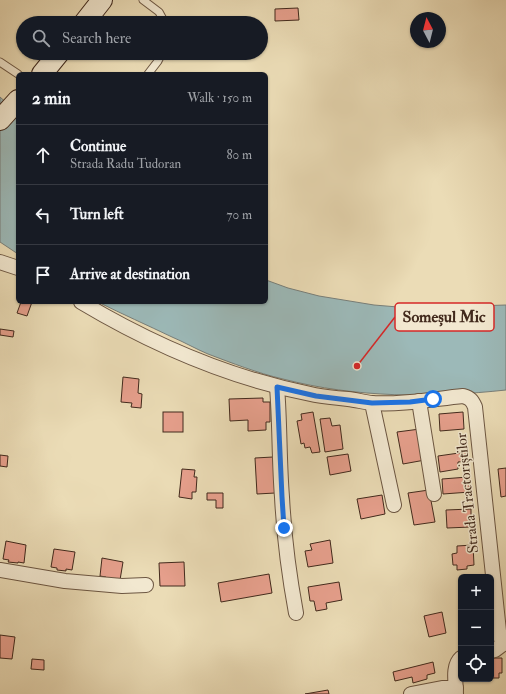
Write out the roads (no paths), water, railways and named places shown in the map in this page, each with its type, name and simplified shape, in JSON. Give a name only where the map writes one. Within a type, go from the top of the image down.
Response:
[{"type":"main road","points":[[89,16],[102,0]]},
{"type":"main road","points":[[44,72],[53,60]]},
{"type":"main road","points":[[0,120],[16,102]]},
{"type":"street","points":[[0,262],[16,267]]},
{"type":"street","points":[[84,304],[110,319],[180,353],[277,387],[316,396],[372,403],[419,401],[434,494]]},
{"type":"street","points":[[277,387],[284,528],[287,558],[296,613]]},
{"type":"street","name":"Strada Tractoriștilor","points":[[419,401],[463,396],[470,398],[475,407],[501,639],[500,647]]},
{"type":"street","points":[[372,403],[394,506]]},
{"type":"street","points":[[0,570],[65,581],[122,586],[146,585]]},
{"type":"street","points":[[411,694],[442,688],[456,691],[456,670],[458,661]]},
{"type":"lane","points":[[143,0],[159,12],[161,16]]},
{"type":"lane","points":[[150,72],[158,60]]},
{"type":"lane","points":[[0,62],[16,73]]},
{"type":"water","points":[[0,97],[16,111],[16,253],[0,242]]},
{"type":"water","points":[[268,281],[288,288],[319,296],[374,305],[410,308],[506,305],[506,390],[478,393],[394,395],[338,390],[264,374],[208,354],[102,304],[268,304]]},
{"type":"place","name":"Someșul Mic","points":[[357,366]]}]
